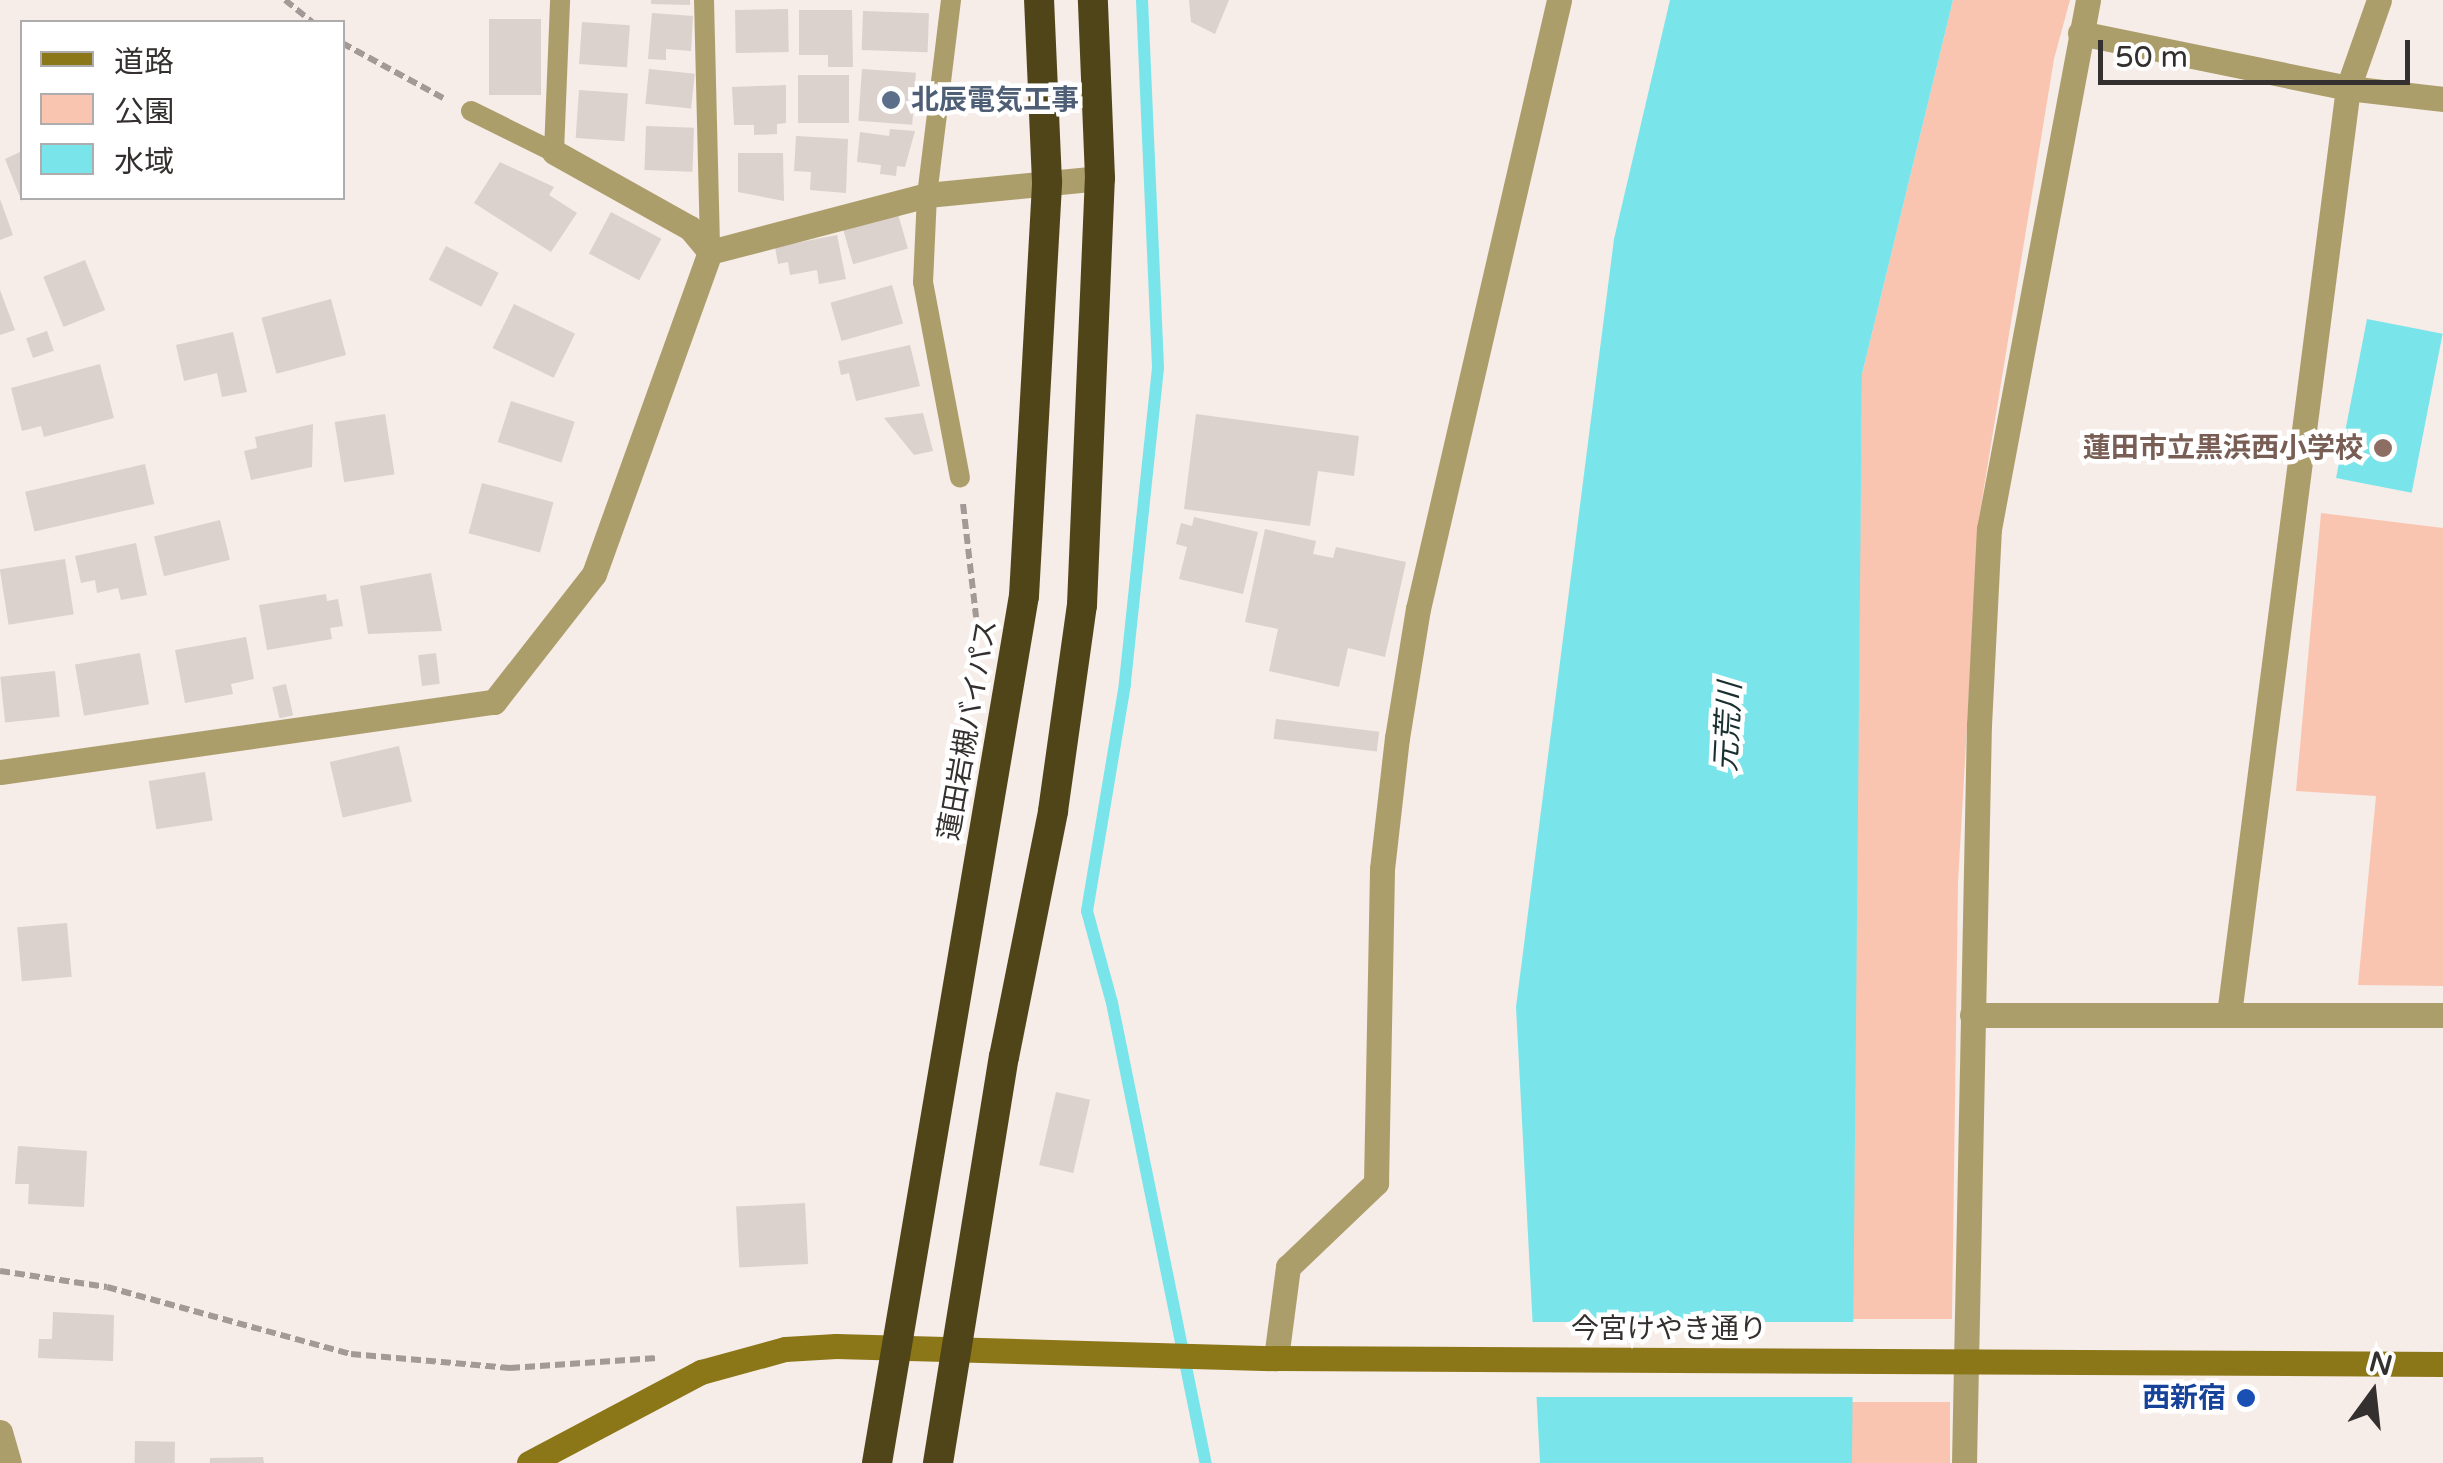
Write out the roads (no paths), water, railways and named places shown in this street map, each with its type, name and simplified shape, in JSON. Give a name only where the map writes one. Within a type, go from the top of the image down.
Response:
[{"type":"highway","name":"蓮田岩槻バイパス","points":[[877,1463],[1024,596],[1048,182],[1039,0]]},
{"type":"highway","points":[[938,1463],[1004,1057],[1053,811],[1082,605],[1100,178],[1093,0]]},
{"type":"street","points":[[1276,1358],[1288,1267],[1376,1183],[1382,869],[1397,738],[1418,610],[1559,0]]},
{"type":"street","points":[[1964,1463],[1951,1359],[1972,1015],[1990,530],[2088,0]]},
{"type":"street","points":[[2229,1014],[2348,88],[2379,0]]},
{"type":"street","points":[[2080,33],[2348,88],[2443,100]]},
{"type":"street","points":[[554,152],[690,228],[710,252]]},
{"type":"street","points":[[710,252],[926,195],[1100,178]]},
{"type":"street","points":[[0,772],[494,702],[594,574],[710,252]]},
{"type":"street","points":[[1972,1015],[2443,1015]]},
{"type":"street","name":"今宮けやき通り","points":[[529,1463],[701,1372],[785,1349],[895,1348],[1276,1358],[2443,1364]]},
{"type":"lane","points":[[471,111],[554,152],[560,0]]},
{"type":"lane","points":[[704,0],[710,252]]},
{"type":"lane","points":[[952,0],[926,195],[924,282],[960,478]]},
{"type":"water","name":"元荒川","points":[[1670,0],[1953,0],[1862,374],[1852,1463],[1540,1463],[1516,1007],[1614,239]]},
{"type":"water","points":[[2367,319],[2443,334],[2412,493],[2336,478]]},
{"type":"waterway","points":[[1142,0],[1158,368],[1125,684],[1087,911],[1112,1003],[1206,1463]]},
{"type":"place","name":"北辰電気工事","points":[[891,100]]},
{"type":"place","name":"蓮田市立黒浜西小学校","points":[[2383,448]]},
{"type":"place","name":"西新宿","points":[[2246,1398]]}]
